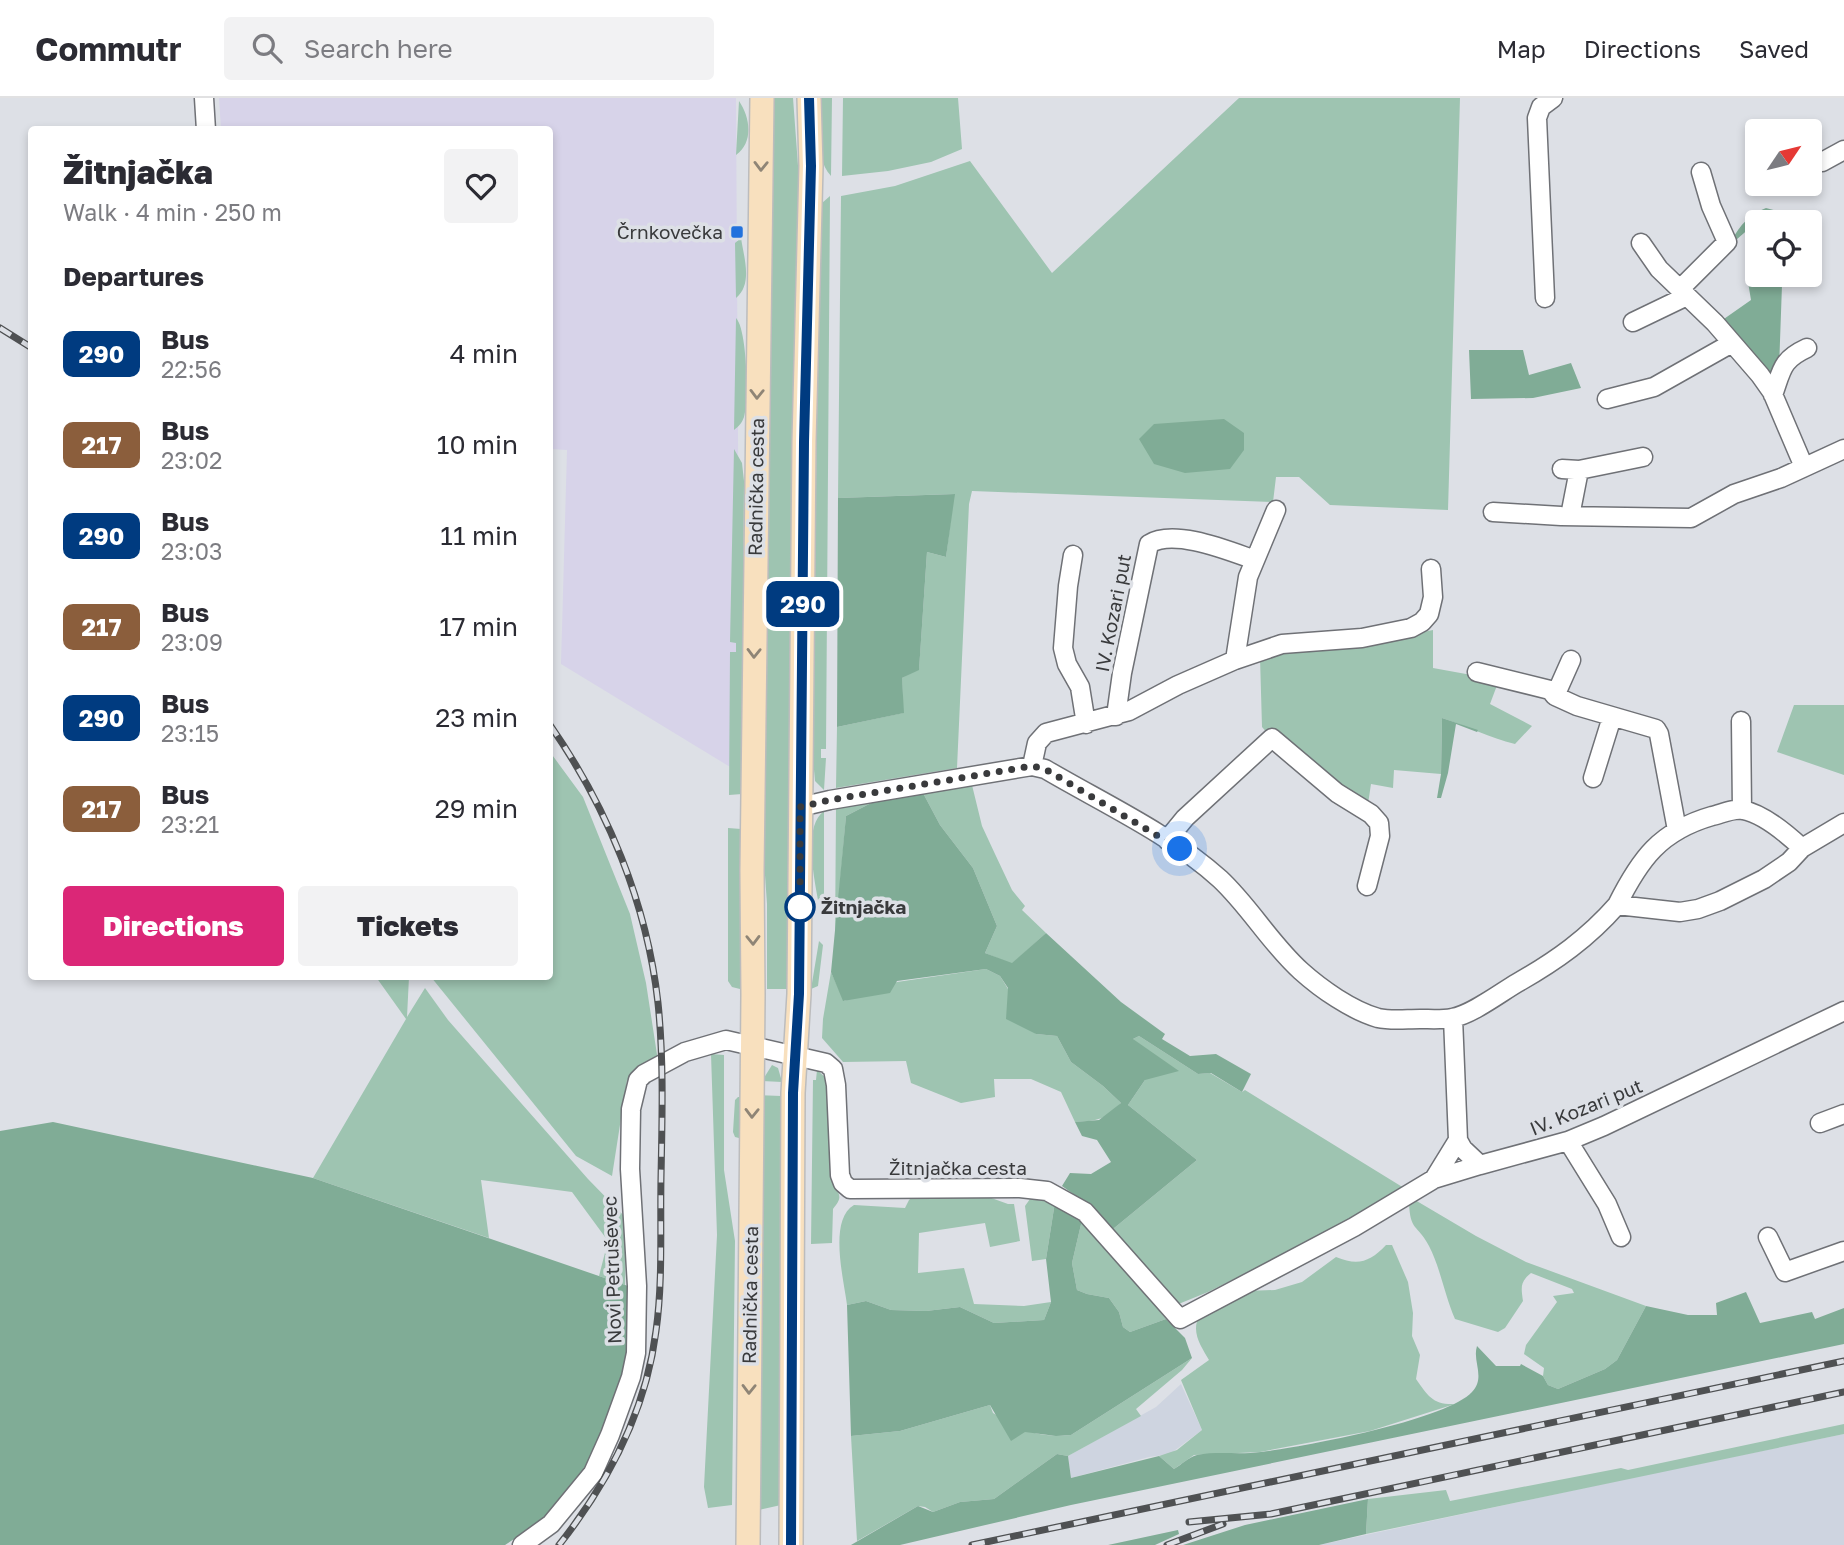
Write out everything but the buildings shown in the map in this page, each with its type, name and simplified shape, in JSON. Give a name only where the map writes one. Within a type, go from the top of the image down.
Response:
[{"type":"main road","name":"Radnička cesta","points":[[748,1545],[756,452],[762,98]]},
{"type":"main road","points":[[791,1545],[793,1093],[799,994],[804,428],[811,166],[809,98]]},
{"type":"street","points":[[204,98],[206,126]]},
{"type":"street","points":[[1545,298],[1537,118],[1541,107],[1553,98]]},
{"type":"street","points":[[1822,162],[1844,150]]},
{"type":"street","points":[[1633,322],[1683,293],[1727,242],[1700,172]]},
{"type":"street","points":[[1641,243],[1659,268],[1760,375],[1773,395],[1804,467]]},
{"type":"street","points":[[1606,399],[1654,387],[1732,343]]},
{"type":"street","points":[[1773,395],[1784,364],[1791,355],[1807,348]]},
{"type":"street","points":[[1493,512],[1691,518],[1734,494],[1781,478],[1844,450]]},
{"type":"street","points":[[1570,516],[1570,469],[1643,457]]},
{"type":"street","points":[[1235,660],[1248,577],[1276,510]]},
{"type":"street","name":"IV. Kozari put","points":[[1116,716],[1122,673],[1149,544],[1156,540],[1202,543],[1255,560]]},
{"type":"street","name":"IV. Kozari put","points":[[1073,555],[1063,648],[1067,664],[1080,687],[1086,724]]},
{"type":"street","points":[[1032,766],[1037,743],[1046,733],[1116,716],[1235,660],[1282,644],[1362,638],[1410,628],[1422,622],[1429,614],[1433,597],[1432,569]]},
{"type":"street","points":[[1555,696],[1572,660]]},
{"type":"street","points":[[1477,671],[1550,690],[1555,696],[1612,717],[1656,729],[1677,830]]},
{"type":"street","points":[[1593,778],[1612,717]]},
{"type":"street","points":[[1741,721],[1742,810]]},
{"type":"street","points":[[1167,840],[1185,818],[1272,738],[1337,793],[1371,814],[1379,823],[1380,836],[1367,886]]},
{"type":"street","points":[[800,807],[1032,766],[1045,769],[1167,840],[1219,878],[1301,970],[1350,1005],[1378,1018],[1390,1019],[1454,1018],[1547,966],[1574,948],[1598,926],[1617,905],[1634,872],[1658,844],[1677,830],[1700,820],[1742,810],[1790,836],[1802,848]]},
{"type":"street","points":[[1617,905],[1680,912],[1698,909],[1730,897],[1764,879],[1802,848],[1844,824]]},
{"type":"street","name":"IV. Kozari put","points":[[1434,1179],[1568,1141],[1654,1103],[1844,1011]]},
{"type":"street","points":[[1454,1018],[1458,1140],[1463,1149],[1480,1165]]},
{"type":"street","name":"Novi Petruševec","points":[[522,1545],[551,1524],[593,1473],[631,1377],[636,1353],[637,1299],[630,1170],[631,1109],[638,1080],[685,1052],[726,1040],[752,1045]]},
{"type":"street","points":[[752,1045],[796,1055]]},
{"type":"street","name":"Žitnjačka cesta","points":[[796,1055],[826,1063],[833,1069],[840,1175],[850,1189],[1020,1188],[1047,1191],[1085,1212],[1180,1320],[1354,1227],[1434,1179]]},
{"type":"street","points":[[1820,1123],[1844,1114]]},
{"type":"street","points":[[1434,1179],[1458,1140]]},
{"type":"street","points":[[1568,1141],[1607,1204],[1621,1237]]},
{"type":"street","points":[[1768,1237],[1785,1272],[1844,1251]]},
{"type":"shaded area","points":[[219,98],[736,98],[740,773],[561,664],[567,450],[553,449],[553,126],[221,126]]},
{"type":"shaded area","points":[[1181,1384],[1202,1430],[1170,1454],[1071,1478],[1068,1456],[1156,1407]]},
{"type":"shaded area","points":[[1844,1434],[1844,1545],[1319,1545],[1635,1477]]},
{"type":"green space","points":[[769,98],[793,98],[799,179],[790,989],[767,989],[767,904],[762,832]]},
{"type":"green space","points":[[820,98],[832,98],[831,176],[820,150]]},
{"type":"green space","points":[[843,98],[958,98],[962,149],[931,162],[888,171],[842,176]]},
{"type":"green space","points":[[1239,98],[1460,98],[1448,510],[1330,505],[1299,477],[1276,477],[1273,502],[972,491],[969,504],[957,768],[836,788],[837,727],[903,713],[902,678],[919,669],[927,552],[946,557],[954,494],[838,498],[841,196],[895,186],[970,161],[1052,273]]},
{"type":"green space","points":[[739,101],[746,114],[748,136],[742,150],[736,155]]},
{"type":"green space","points":[[830,196],[826,749],[821,749],[821,758],[826,758],[824,790],[815,781],[813,758],[819,213],[822,203]]},
{"type":"green space","points":[[1745,222],[1745,232],[1732,240]]},
{"type":"green space","points":[[741,238],[746,278],[736,298],[735,243]]},
{"type":"green space","points":[[1749,287],[1782,287],[1779,369],[1773,377],[1721,321],[1751,300]]},
{"type":"green space","points":[[736,318],[745,350],[746,408],[744,417],[734,430]]},
{"type":"green space","points":[[1469,350],[1523,350],[1529,375],[1571,363],[1581,388],[1533,398],[1471,399]]},
{"type":"green space","points":[[1224,419],[1244,433],[1244,450],[1230,469],[1185,473],[1154,464],[1139,439],[1154,424]]},
{"type":"green space","points":[[734,449],[742,463],[744,481],[742,794],[729,795],[730,652],[736,652],[736,643],[730,642]]},
{"type":"green space","points":[[955,494],[946,557],[927,552],[919,670],[902,678],[904,713],[837,727],[838,498]]},
{"type":"green space","points":[[1433,630],[1433,668],[1499,680],[1490,704],[1532,726],[1515,744],[1442,718],[1441,774],[1394,770],[1393,788],[1371,784],[1368,804],[1269,735],[1262,727],[1260,657],[1277,652],[1399,637]]},
{"type":"green space","points":[[1794,705],[1844,705],[1844,775],[1777,752]]},
{"type":"green space","points":[[1442,718],[1478,730],[1477,732],[1456,724],[1448,773],[1441,798],[1437,798],[1441,774]]},
{"type":"green space","points":[[553,756],[583,797],[630,914],[646,983],[658,1061],[627,1080],[612,1176],[576,1156],[433,980],[553,980]]},
{"type":"green space","points":[[971,781],[982,826],[1012,890],[1025,906],[1022,910],[1046,933],[1012,964],[985,953],[997,926],[973,868],[940,825],[923,793]]},
{"type":"green space","points":[[923,793],[940,825],[973,868],[997,926],[985,953],[1012,963],[1046,933],[1121,1002],[1165,1034],[1162,1039],[1190,1056],[1216,1054],[1251,1074],[1242,1092],[1211,1073],[1198,1074],[1139,1036],[1133,1039],[1179,1071],[1145,1080],[1128,1105],[1197,1160],[1113,1229],[1090,1206],[1062,1186],[1070,1173],[1091,1174],[1111,1162],[1097,1140],[1082,1136],[1075,1122],[1099,1120],[1121,1103],[1071,1062],[1057,1036],[1036,1034],[1006,1019],[1008,988],[1000,976],[986,969],[897,981],[890,993],[843,1001],[831,972],[846,816],[873,802]]},
{"type":"green space","points":[[873,802],[846,816],[835,941],[836,807]]},
{"type":"green space","points":[[824,811],[824,895],[818,900],[812,840],[818,818]]},
{"type":"green space","points":[[728,828],[741,829],[740,989],[732,987],[728,981]]},
{"type":"green space","points":[[819,941],[823,945],[818,986],[811,989]]},
{"type":"green space","points":[[986,969],[1000,976],[1036,1034],[1057,1036],[1071,1062],[1121,1103],[1115,1109],[1100,1118],[1075,1122],[1061,1092],[1031,1079],[994,1079],[995,1097],[961,1103],[911,1083],[906,1061],[843,1062],[822,1038],[831,972],[844,1001],[897,982]]},
{"type":"green space","points":[[378,980],[409,980],[407,1017],[425,988],[448,1020],[588,1179],[627,1219],[625,1285],[599,1276],[608,1241],[572,1192],[481,1180],[489,1238],[313,1178],[406,1019]]},
{"type":"green space","points":[[1139,1036],[1198,1074],[1210,1073],[1242,1092],[1245,1090],[1404,1188],[1371,1211],[1208,1292],[1181,1303],[1173,1303],[1113,1229],[1197,1160],[1128,1105],[1145,1080],[1133,1039]]},
{"type":"green space","points":[[711,1054],[724,1055],[724,1170],[735,1241],[732,1505],[708,1508],[704,1487],[717,1235]]},
{"type":"green space","points":[[772,1065],[778,1068],[782,1082],[762,1081]]},
{"type":"green space","points":[[817,1070],[827,1079],[835,1187],[839,1198],[833,1209],[832,1243],[811,1244],[813,1080],[816,1080]]},
{"type":"green space","points":[[758,1095],[781,1096],[781,1505],[759,1510]]},
{"type":"green space","points":[[743,1097],[739,1138],[735,1137],[733,1132],[735,1100]]},
{"type":"green space","points":[[53,1122],[313,1178],[631,1287],[625,1376],[585,1475],[558,1510],[505,1545],[0,1545],[0,1131]]},
{"type":"green space","points":[[983,1195],[1014,1204],[1020,1241],[990,1247],[985,1223],[919,1233],[918,1273],[964,1268],[974,1304],[1024,1306],[1051,1302],[1044,1320],[994,1323],[960,1307],[926,1311],[891,1310],[866,1301],[847,1305],[840,1237],[846,1213],[854,1205],[905,1208],[914,1196]]},
{"type":"green space","points":[[1030,1199],[1055,1202],[1046,1259],[1032,1261],[1025,1206]]},
{"type":"green space","points":[[1415,1200],[1526,1262],[1646,1306],[1617,1360],[1605,1369],[1558,1389],[1548,1385],[1543,1376],[1544,1368],[1524,1354],[1526,1345],[1557,1302],[1553,1296],[1574,1293],[1572,1289],[1531,1273],[1522,1285],[1523,1301],[1505,1328],[1498,1332],[1455,1319],[1433,1254],[1411,1218],[1409,1202]]},
{"type":"green space","points":[[1055,1202],[1082,1220],[1072,1263],[1077,1290],[1109,1298],[1119,1312],[1123,1327],[1130,1332],[1166,1319],[1185,1338],[1192,1358],[1071,1435],[1025,1432],[1011,1441],[990,1405],[900,1431],[851,1436],[847,1305],[866,1301],[891,1310],[926,1311],[960,1307],[994,1323],[1044,1320],[1051,1302],[1046,1259]]},
{"type":"green space","points":[[1082,1220],[1101,1238],[1166,1319],[1130,1332],[1123,1327],[1119,1312],[1109,1298],[1077,1290],[1072,1263]]},
{"type":"green space","points":[[1386,1245],[1392,1245],[1408,1282],[1413,1313],[1412,1336],[1420,1355],[1416,1379],[1436,1401],[1455,1404],[1370,1431],[1260,1452],[1194,1455],[1174,1469],[1159,1456],[1177,1450],[1202,1430],[1181,1380],[1209,1360],[1196,1333],[1200,1315],[1246,1291],[1275,1290],[1302,1282],[1336,1257],[1357,1262],[1369,1259]]},
{"type":"green space","points":[[1746,1292],[1760,1323],[1812,1312],[1815,1319],[1844,1308],[1844,1344],[1071,1505],[900,1545],[851,1545],[918,1506],[933,1512],[960,1502],[994,1499],[1057,1454],[1068,1456],[1071,1478],[1159,1456],[1174,1469],[1197,1455],[1281,1449],[1405,1422],[1457,1402],[1472,1392],[1478,1381],[1477,1346],[1496,1366],[1521,1364],[1543,1376],[1548,1385],[1558,1389],[1605,1369],[1617,1360],[1646,1306],[1688,1315],[1717,1315],[1716,1303]]},
{"type":"green space","points":[[1192,1358],[1182,1370],[1136,1409],[1141,1416],[1068,1456],[1057,1454],[994,1499],[960,1502],[933,1512],[918,1506],[857,1541],[851,1436],[900,1431],[990,1405],[993,1413],[1030,1432],[1071,1435]]},
{"type":"green space","points":[[1844,1424],[1844,1434],[1366,1534],[1368,1499],[1446,1490],[1450,1501],[1621,1468],[1628,1470]]},
{"type":"green space","points":[[1368,1499],[1366,1534],[1319,1545],[1183,1545],[1245,1525]]},
{"type":"green space","points":[[1178,1530],[1179,1534],[1155,1545],[1108,1545]]},
{"type":"railway","points":[[0,328],[28,346]]},
{"type":"railway","points":[[553,729],[571,756],[606,823],[634,893],[653,966],[658,1003],[662,1090],[660,1274],[651,1361],[634,1418],[622,1445],[593,1497],[559,1545]]},
{"type":"railway","points":[[972,1545],[1844,1361]]},
{"type":"railway","points":[[1189,1522],[1271,1514],[1844,1392]]},
{"type":"railway","points":[[1167,1545],[1223,1524]]},
{"type":"bus line","name":"290","points":[[791,1545],[793,1093],[799,994],[804,442],[811,166],[809,98]]},
{"type":"place","name":"Črnkovečka","points":[[737,232]]},
{"type":"place","name":"Žitnjačka","points":[[800,907]]},
{"type":"route","points":[[800,907],[800,807],[1032,766],[1045,769],[1180,849]]}]
